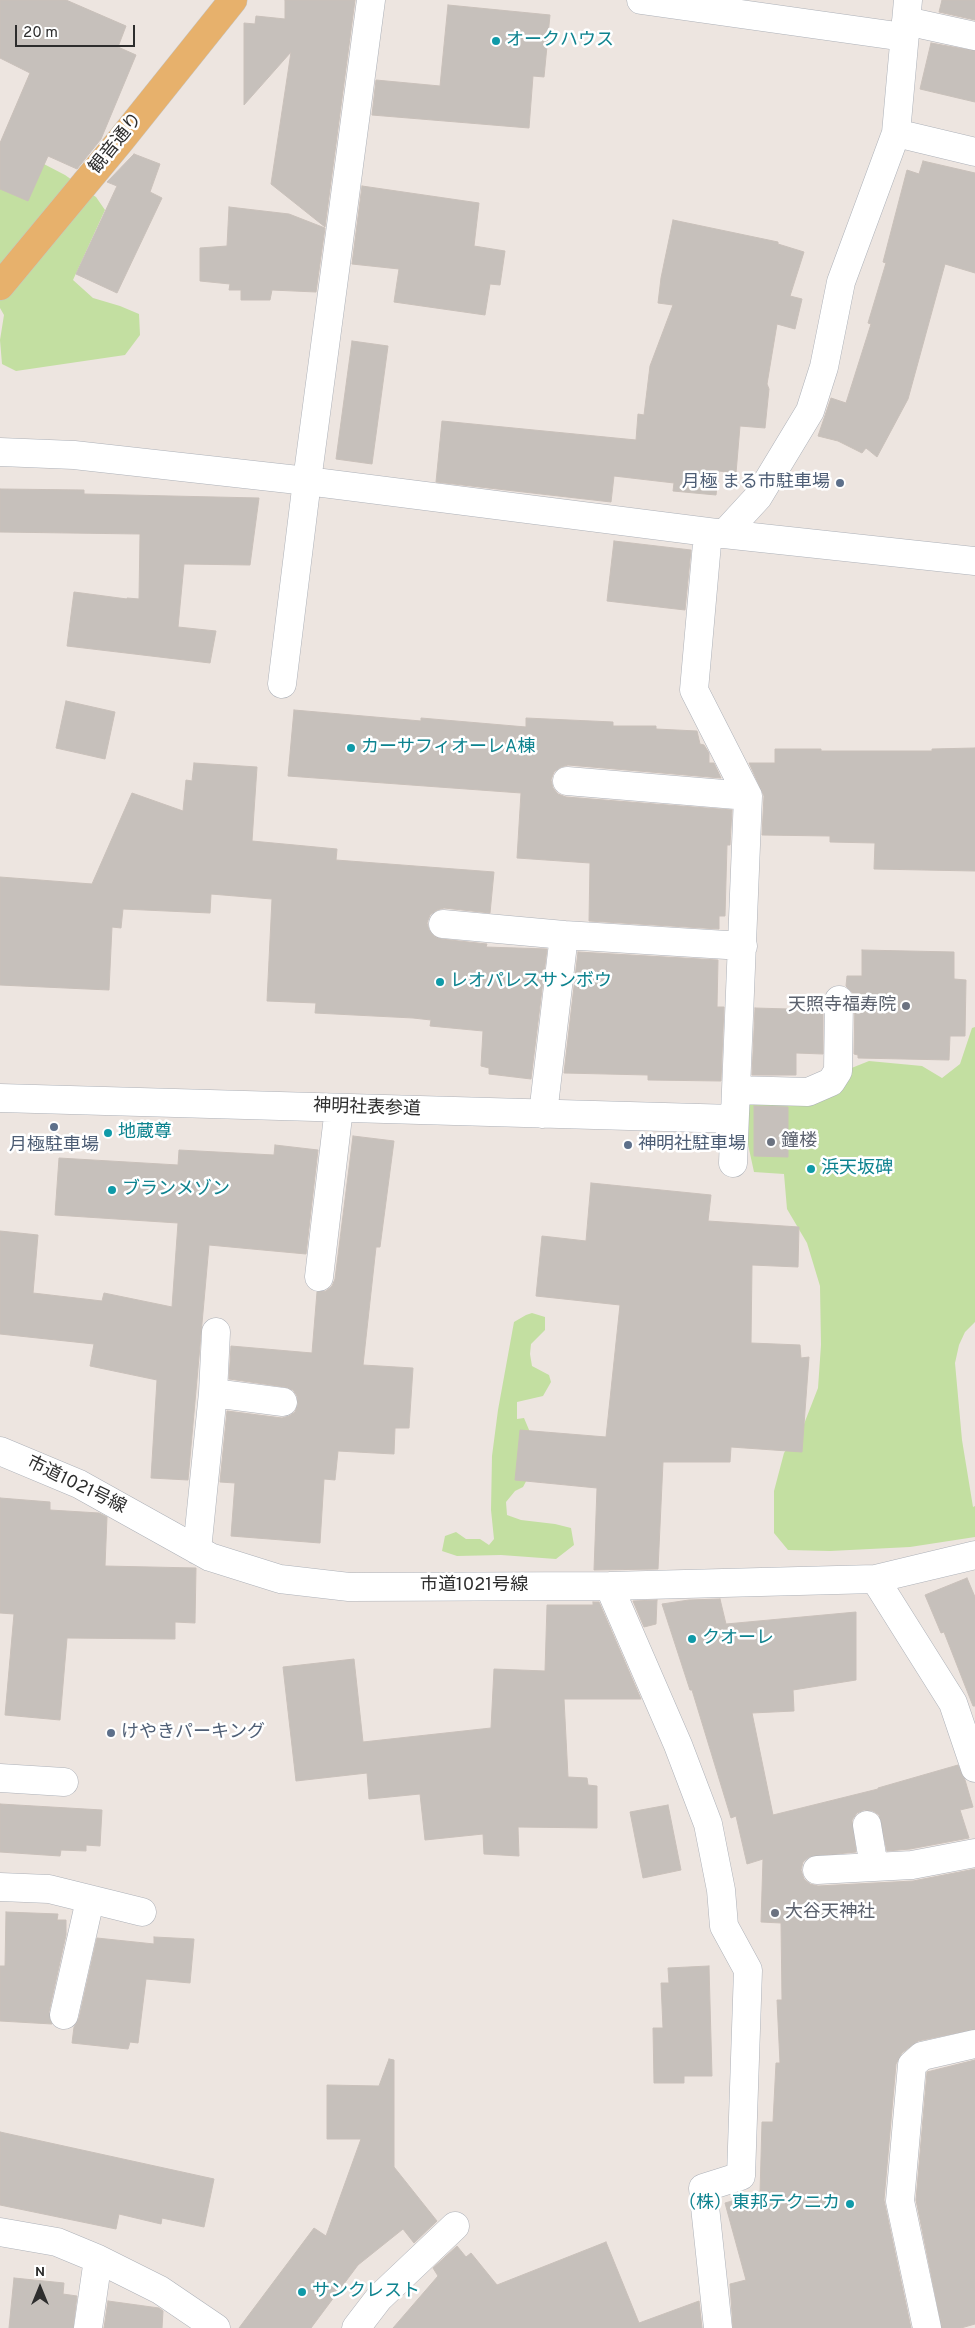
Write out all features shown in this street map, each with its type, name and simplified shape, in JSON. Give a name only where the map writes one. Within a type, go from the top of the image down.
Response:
[{"type":"main road","name":"観音通り","points":[[0,286],[232,0]]},
{"type":"street","points":[[282,684],[371,0]]},
{"type":"street","points":[[641,0],[906,20],[975,36]]},
{"type":"street","points":[[733,1163],[748,845],[748,796],[694,690],[716,532],[758,497],[810,411],[824,367],[840,282],[896,133],[906,20]]},
{"type":"street","points":[[896,133],[975,152]]},
{"type":"street","points":[[0,452],[74,455],[975,561]]},
{"type":"street","points":[[567,781],[748,796]]},
{"type":"street","points":[[443,924],[564,935],[743,946]]},
{"type":"street","points":[[543,1114],[564,935]]},
{"type":"street","points":[[736,1090],[808,1092],[831,1082],[838,1071],[839,1000]]},
{"type":"street","name":"神明社表参道","points":[[0,1098],[734,1119]]},
{"type":"street","points":[[319,1277],[339,1108]]},
{"type":"street","points":[[197,1550],[213,1393],[216,1332]]},
{"type":"street","points":[[213,1393],[283,1402]]},
{"type":"street","name":"市道1021号線","points":[[0,1451],[79,1484],[210,1557],[280,1579],[349,1587],[609,1586],[876,1579],[975,1555]]},
{"type":"street","points":[[876,1579],[952,1703],[975,1768]]},
{"type":"street","points":[[609,1586],[678,1745],[708,1824],[721,1890],[724,1926],[748,1970],[740,2176],[703,2188],[718,2328]]},
{"type":"street","points":[[0,1778],[64,1782]]},
{"type":"street","points":[[867,1825],[874,1867]]},
{"type":"street","points":[[817,1870],[912,1865],[975,1852]]},
{"type":"street","points":[[0,1887],[49,1889],[142,1912]]},
{"type":"street","points":[[64,2015],[90,1900]]},
{"type":"street","points":[[927,2328],[900,2201],[912,2065],[922,2056],[975,2044]]},
{"type":"street","points":[[356,2328],[379,2298],[455,2226]]},
{"type":"street","points":[[0,2232],[58,2242],[98,2259],[160,2290],[216,2328]]},
{"type":"street","points":[[88,2328],[98,2259]]},
{"type":"green space","points":[[40,162],[65,175],[96,197],[105,210],[73,280],[93,298],[139,314],[140,335],[125,355],[16,371],[2,364],[0,340],[4,315],[0,308],[0,179]]},
{"type":"green space","points":[[975,1027],[975,1322],[965,1332],[959,1345],[955,1363],[962,1440],[973,1507],[975,1506],[975,1537],[910,1547],[830,1551],[788,1550],[774,1533],[774,1491],[784,1453],[804,1424],[818,1388],[821,1345],[820,1286],[807,1243],[787,1209],[784,1174],[754,1172],[743,1121],[744,1105],[786,1105],[844,1071],[869,1061],[922,1066],[942,1078],[960,1064],[972,1028]]},
{"type":"green space","points":[[532,1313],[545,1317],[545,1330],[531,1344],[532,1366],[549,1375],[551,1382],[543,1396],[517,1402],[517,1419],[524,1418],[532,1437],[530,1474],[523,1487],[515,1491],[506,1502],[507,1515],[521,1520],[571,1528],[574,1545],[556,1559],[501,1555],[457,1556],[442,1551],[445,1536],[456,1532],[466,1539],[480,1539],[489,1545],[494,1539],[491,1510],[492,1456],[498,1410],[514,1322]]},
{"type":"building","points":[[0,0],[66,0],[126,26],[118,47],[136,55],[101,139],[77,169],[48,156],[28,201],[0,189],[0,143],[30,73],[0,58]]},
{"type":"building","points":[[285,0],[355,0],[325,227],[271,184],[291,52],[244,105],[244,23],[255,24],[256,16],[285,19]]},
{"type":"building","points":[[942,0],[975,0],[975,20],[939,12]]},
{"type":"building","points":[[448,5],[550,15],[544,77],[533,76],[529,128],[372,115],[376,80],[440,86]]},
{"type":"building","points":[[931,43],[975,51],[975,102],[920,89]]},
{"type":"building","points":[[134,154],[160,164],[150,192],[162,198],[117,293],[76,274],[117,186],[107,182]]},
{"type":"building","points":[[923,161],[975,173],[975,273],[945,264],[908,399],[877,457],[866,448],[862,453],[838,441],[818,436],[831,398],[846,403],[871,324],[868,323],[886,263],[883,262],[907,170],[919,174]]},
{"type":"building","points":[[362,186],[479,203],[474,246],[505,251],[500,285],[490,284],[485,315],[394,302],[399,269],[352,264]]},
{"type":"building","points":[[229,207],[289,214],[325,228],[316,292],[272,290],[270,300],[241,300],[241,290],[229,290],[230,284],[200,281],[200,248],[227,246]]},
{"type":"building","points":[[673,220],[778,242],[778,244],[804,252],[790,296],[802,299],[795,329],[777,324],[767,384],[769,389],[765,428],[740,426],[736,473],[719,471],[716,495],[673,491],[674,483],[614,476],[611,502],[436,482],[442,421],[636,440],[638,414],[644,415],[650,366],[673,305],[658,303]]},
{"type":"building","points":[[352,341],[388,346],[372,464],[336,459]]},
{"type":"building","points":[[0,489],[84,490],[84,494],[259,498],[250,565],[184,564],[178,627],[216,631],[210,663],[67,646],[74,592],[139,599],[140,534],[0,532]]},
{"type":"building","points":[[614,541],[691,550],[685,610],[607,601]]},
{"type":"building","points":[[66,701],[115,712],[105,759],[56,748]]},
{"type":"building","points":[[294,710],[421,721],[421,718],[526,727],[526,718],[613,722],[613,726],[656,726],[656,729],[697,731],[700,744],[704,745],[709,753],[709,763],[714,763],[721,778],[568,765],[554,772],[551,780],[553,788],[558,794],[566,797],[732,810],[730,845],[727,845],[725,916],[719,916],[719,929],[589,921],[590,863],[517,858],[521,793],[288,776]]},
{"type":"building","points":[[975,748],[975,871],[874,869],[875,843],[830,842],[830,836],[762,835],[764,796],[749,763],[775,763],[775,749],[932,751],[932,749]]},
{"type":"building","points":[[194,763],[257,767],[252,841],[337,849],[336,860],[494,872],[490,913],[444,908],[430,915],[427,923],[429,930],[434,936],[441,939],[487,944],[486,947],[547,949],[531,1079],[489,1074],[489,1068],[481,1066],[483,1031],[430,1026],[431,1020],[413,1018],[315,1013],[316,1003],[267,1001],[272,899],[211,894],[210,913],[123,909],[121,928],[112,927],[109,990],[0,985],[0,877],[92,884],[132,793],[183,811],[186,780],[192,781]]},
{"type":"building","name":"天照寺福寿院","points":[[862,950],[954,952],[954,979],[966,980],[965,1036],[950,1036],[949,1060],[858,1058],[858,1055],[854,1054],[855,1000],[852,992],[846,986],[847,976],[862,976]]},
{"type":"building","points":[[578,952],[718,960],[717,1007],[724,1007],[721,1081],[648,1080],[648,1075],[564,1073]]},
{"type":"building","points":[[755,1008],[823,1010],[823,1054],[796,1053],[796,1075],[752,1075]]},
{"type":"building","points":[[754,1106],[788,1107],[788,1157],[754,1156]]},
{"type":"building","points":[[353,1136],[394,1141],[380,1247],[376,1247],[363,1365],[413,1368],[409,1428],[395,1428],[394,1454],[338,1451],[335,1480],[324,1479],[320,1543],[231,1536],[235,1483],[220,1482],[227,1411],[282,1418],[295,1412],[298,1404],[297,1396],[293,1390],[285,1387],[229,1379],[231,1346],[312,1353],[317,1292],[326,1291],[332,1286],[335,1279]]},
{"type":"building","points":[[275,1145],[318,1150],[306,1254],[209,1245],[188,1480],[151,1478],[157,1380],[90,1366],[94,1344],[0,1334],[0,1231],[38,1235],[33,1293],[102,1301],[104,1293],[172,1307],[178,1223],[55,1215],[59,1158],[178,1165],[179,1150],[274,1155]]},
{"type":"building","points":[[591,1183],[711,1195],[708,1221],[799,1227],[798,1267],[752,1265],[751,1343],[800,1345],[801,1358],[809,1357],[802,1452],[731,1447],[730,1462],[663,1462],[658,1569],[594,1570],[597,1488],[515,1480],[520,1430],[606,1437],[620,1305],[536,1296],[542,1236],[586,1241]]},
{"type":"building","points":[[0,1498],[50,1502],[50,1510],[99,1513],[107,1517],[105,1566],[196,1568],[195,1623],[175,1622],[175,1639],[67,1638],[60,1720],[5,1715],[14,1614],[0,1613]]},
{"type":"building","points":[[967,1578],[975,1597],[975,1706],[973,1706],[944,1632],[941,1633],[925,1595]]},
{"type":"building","points":[[720,1599],[726,1624],[856,1612],[856,1680],[793,1690],[794,1711],[752,1713],[773,1815],[878,1789],[958,1765],[965,1780],[973,1807],[960,1810],[969,1838],[910,1849],[887,1851],[879,1815],[873,1811],[864,1810],[857,1813],[852,1820],[856,1852],[809,1857],[803,1862],[801,1870],[804,1879],[810,1884],[818,1886],[913,1881],[975,1869],[975,2029],[918,2041],[902,2053],[896,2064],[884,2200],[911,2328],[733,2328],[730,2284],[746,2280],[725,2203],[760,2193],[762,2122],[773,2122],[776,2063],[780,2063],[777,2000],[782,2000],[781,1923],[761,1922],[763,1859],[747,1864],[736,1816],[731,1818],[692,1690],[690,1690],[662,1604],[689,1600]]},
{"type":"building","points":[[657,1600],[656,1624],[644,1627],[633,1601]]},
{"type":"building","points":[[593,1602],[599,1602],[641,1699],[564,1699],[568,1777],[587,1778],[588,1785],[597,1786],[597,1828],[518,1827],[519,1856],[484,1854],[483,1834],[425,1840],[420,1794],[369,1799],[367,1773],[296,1781],[283,1667],[354,1659],[363,1742],[491,1728],[494,1669],[545,1671],[547,1605],[593,1605]]},
{"type":"building","points":[[0,1804],[102,1810],[100,1846],[86,1845],[86,1851],[61,1850],[60,1856],[0,1852]]},
{"type":"building","points":[[668,1805],[681,1870],[643,1878],[630,1812]]},
{"type":"building","points":[[6,1912],[58,1914],[57,1920],[66,1920],[66,1935],[49,2012],[52,2024],[0,2021],[0,1966],[5,1966]]},
{"type":"building","points":[[154,1937],[194,1939],[190,1983],[146,1979],[138,2043],[130,2042],[128,2049],[72,2043],[74,2027],[79,2018],[97,1938],[154,1944]]},
{"type":"building","points":[[709,1966],[712,2076],[684,2076],[684,2083],[654,2083],[653,2028],[663,2028],[661,1983],[669,1983],[668,1968]]},
{"type":"building","points":[[389,2059],[394,2060],[394,2167],[437,2221],[414,2243],[403,2229],[358,2265],[311,2328],[239,2328],[314,2228],[326,2236],[361,2139],[327,2139],[327,2085],[379,2086]]},
{"type":"building","points":[[975,2060],[975,2324],[961,2328],[942,2328],[916,2200],[927,2072]]},
{"type":"building","points":[[0,2132],[214,2179],[204,2227],[162,2218],[161,2224],[119,2214],[116,2229],[0,2205]]},
{"type":"building","points":[[606,2242],[639,2323],[699,2301],[702,2328],[393,2328],[438,2276],[433,2268],[457,2246],[466,2257],[471,2253],[497,2285]]},
{"type":"building","points":[[14,2278],[64,2283],[63,2294],[77,2296],[73,2328],[9,2328]]},
{"type":"building","points":[[108,2301],[159,2308],[163,2311],[162,2328],[104,2328]]},
{"type":"place","name":"オークハウス","points":[[496,41]]},
{"type":"place","name":"月極 まる市駐車場","points":[[840,483]]},
{"type":"place","name":"カーサフィオーレA棟","points":[[351,748]]},
{"type":"place","name":"レオパレスサンボウ","points":[[440,982]]},
{"type":"place","name":"天照寺福寿院","points":[[906,1006]]},
{"type":"place","name":"月極駐車場","points":[[54,1127]]},
{"type":"place","name":"地蔵尊","points":[[108,1133]]},
{"type":"place","name":"鐘楼","points":[[771,1142]]},
{"type":"place","name":"神明社駐車場","points":[[628,1145]]},
{"type":"place","name":"浜天坂碑","points":[[811,1169]]},
{"type":"place","name":"ブランメゾン","points":[[112,1190]]},
{"type":"place","name":"クオーレ","points":[[692,1639]]},
{"type":"place","name":"けやきパーキング","points":[[111,1733]]},
{"type":"place","name":"大谷天神社","points":[[775,1913]]},
{"type":"place","name":"（株）東邦テクニカ","points":[[850,2204]]},
{"type":"place","name":"サンクレスト","points":[[302,2292]]}]
